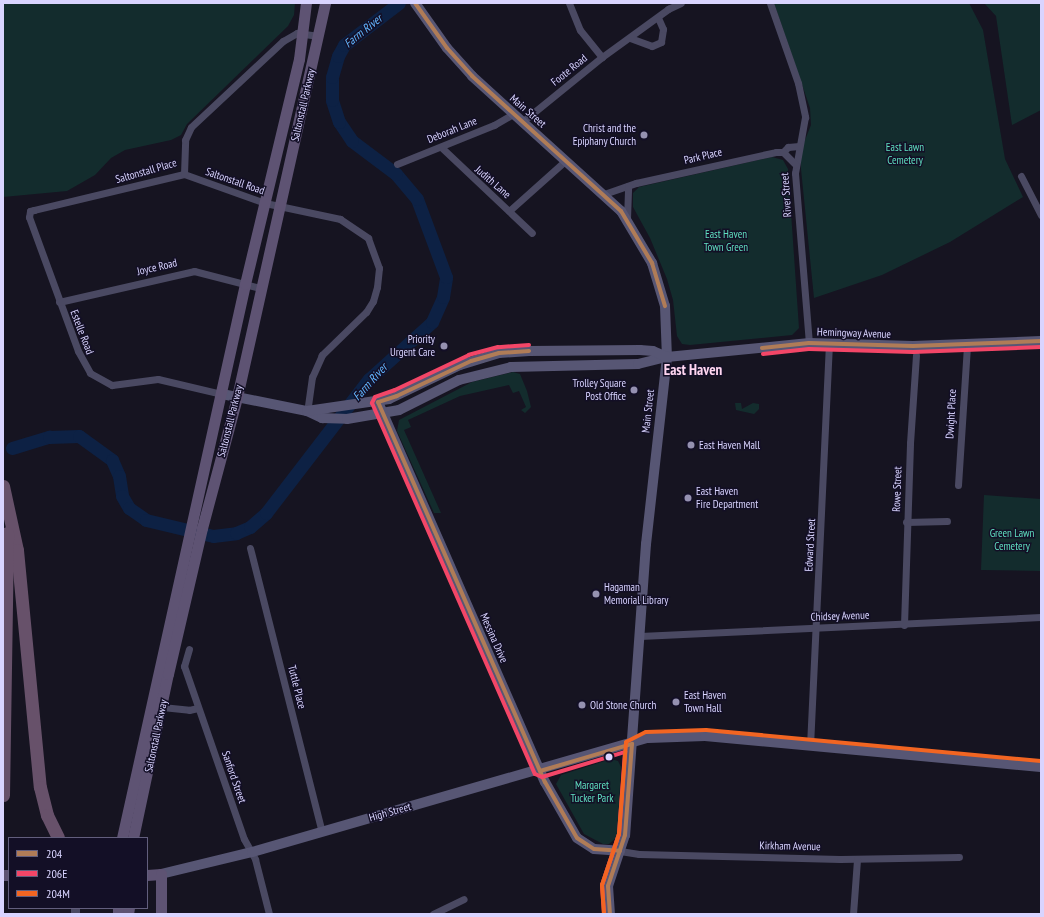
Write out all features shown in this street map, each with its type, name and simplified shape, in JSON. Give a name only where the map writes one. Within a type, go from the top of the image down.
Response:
[{"type":"highway","points":[[3,486],[17,550],[40,787],[47,815],[58,837]]},
{"type":"highway","points":[[3,496],[8,570],[3,795]]},
{"type":"main road","name":"Saltonstall Parkway","points":[[134,837],[162,707],[222,394],[245,284],[304,34],[306,3]]},
{"type":"main road","name":"Saltonstall Parkway","points":[[122,837],[196,532],[236,397],[319,36],[324,3]]},
{"type":"main road","name":"Main Street","points":[[416,4],[461,64],[522,122],[604,194],[626,219],[652,263],[665,306],[667,357],[646,544],[625,835],[608,886],[610,914]]},
{"type":"main road","name":"Hemingway Avenue","points":[[222,394],[307,411],[328,419],[347,419],[382,415],[409,406],[470,376],[500,368],[531,365],[638,364],[667,357],[809,343],[879,346],[1041,341]]},
{"type":"main road","name":"Hemingway Avenue","points":[[307,411],[354,406],[378,402],[398,396],[471,361],[499,353],[529,351],[640,350],[653,351],[667,357]]},
{"type":"main road","points":[[529,351],[531,365]]},
{"type":"main road","name":"Messina Drive","points":[[378,402],[382,415],[540,771],[577,838],[594,849],[620,851]]},
{"type":"main road","name":"High Street","points":[[148,875],[161,874],[252,852],[540,771],[648,738],[672,735],[1041,767]]},
{"type":"main road","points":[[161,874],[161,914]]},
{"type":"street","points":[[569,3],[580,30],[602,58]]},
{"type":"street","name":"Foote Road","points":[[522,122],[602,58],[681,3]]},
{"type":"street","name":"River Street","points":[[770,3],[803,104],[804,130],[795,164],[809,343]]},
{"type":"street","points":[[630,38],[652,46],[661,42],[663,29],[658,18]]},
{"type":"street","name":"Saltonstall Place","points":[[29,213],[34,210],[184,174],[185,140],[191,127],[283,41],[294,34],[319,36]]},
{"type":"street","name":"Deborah Lane","points":[[397,164],[441,147],[514,114]]},
{"type":"street","name":"Park Place","points":[[604,194],[628,186],[732,161],[783,152],[788,148],[799,146]]},
{"type":"street","name":"Judith Lane","points":[[441,147],[532,233]]},
{"type":"street","points":[[783,152],[795,164]]},
{"type":"street","points":[[509,211],[566,160]]},
{"type":"street","name":"Saltonstall Road","points":[[184,174],[265,203],[280,205]]},
{"type":"street","points":[[1021,176],[1041,215]]},
{"type":"street","points":[[626,219],[628,186]]},
{"type":"street","points":[[280,205],[340,219],[356,228],[368,238],[379,268],[377,287],[366,312],[322,355],[312,377],[307,411]]},
{"type":"street","name":"Estelle Road","points":[[29,213],[32,229],[83,364],[100,380],[122,385],[158,379],[222,394]]},
{"type":"street","name":"Joyce Road","points":[[59,302],[183,272],[194,271],[260,288]]},
{"type":"street","name":"Edward Street","points":[[810,746],[830,344]]},
{"type":"street","name":"Dwight Place","points":[[958,485],[966,344]]},
{"type":"street","name":"Rowe Street","points":[[904,625],[906,522],[916,355]]},
{"type":"street","points":[[906,522],[947,522]]},
{"type":"street","name":"Tuttle Place","points":[[250,548],[322,832]]},
{"type":"street","name":"Chidsey Avenue","points":[[640,636],[904,625],[1041,617]]},
{"type":"street","name":"Sanford Street","points":[[188,649],[184,666],[244,840],[252,852],[269,914]]},
{"type":"street","points":[[162,707],[189,710],[198,708]]},
{"type":"street","name":"Kirkham Avenue","points":[[620,851],[639,854],[857,859],[959,857]]},
{"type":"street","points":[[853,914],[857,859]]},
{"type":"street","points":[[433,914],[464,899]]},
{"type":"green space","points":[[3,3],[295,3],[294,15],[288,26],[187,124],[181,135],[171,140],[125,150],[111,158],[95,175],[67,191],[3,197]]},
{"type":"green space","name":"East Lawn Cemetery","points":[[774,3],[969,3],[983,30],[1005,159],[1023,197],[950,242],[882,275],[814,298],[801,169],[801,150],[811,125],[810,108]]},
{"type":"green space","points":[[984,3],[1041,3],[1041,110],[1012,125],[996,16]]},
{"type":"green space","name":"East Haven Town Green","points":[[772,157],[783,160],[788,169],[799,328],[792,335],[690,345],[682,344],[677,336],[673,300],[667,279],[650,238],[633,207],[633,193],[639,187]]},
{"type":"green space","points":[[513,372],[520,374],[527,391],[531,407],[525,413],[521,410],[526,407],[519,391],[513,393],[509,385],[460,396],[408,420],[411,427],[404,430],[441,513],[434,513],[397,431],[399,420],[472,382]]},
{"type":"green space","points":[[735,403],[741,403],[742,409],[753,403],[759,404],[759,409],[754,414],[736,410]]},
{"type":"green space","name":"Green Lawn Cemetery","points":[[984,495],[1041,499],[1041,571],[981,570]]},
{"type":"green space","name":"Margaret Tucker Park","points":[[611,759],[618,761],[621,767],[617,837],[609,844],[603,844],[584,834],[556,784],[561,775]]},
{"type":"waterway","name":"Farm River","points":[[12,448],[49,437],[79,436],[112,460],[119,476],[122,496],[129,508],[146,520],[213,536],[236,533],[250,527],[266,513],[369,379],[432,322],[443,297],[446,277],[417,199],[396,174],[352,141],[339,122],[332,100],[332,77],[338,56],[344,45],[399,3]]},
{"type":"transit line","name":"204","points":[[415,3],[447,48],[472,76],[621,211],[652,263],[665,306]]},
{"type":"transit line","name":"204","points":[[762,348],[809,343],[913,346],[1041,341]]},
{"type":"transit line","name":"206E","points":[[529,345],[498,347],[469,355],[395,390],[375,397],[372,403],[535,774],[542,777],[625,752],[619,834],[602,885],[604,914]]},
{"type":"transit line","name":"206E","points":[[763,354],[809,349],[913,352],[1041,347]]},
{"type":"transit line","name":"204","points":[[529,351],[499,353],[471,361],[397,396],[378,402],[545,782],[577,838],[594,849],[620,851]]},
{"type":"transit line","name":"204M","points":[[604,914],[602,885],[619,834],[626,742],[646,732],[706,730],[1041,761]]},
{"type":"transit line","name":"204","points":[[540,771],[632,744],[625,835],[608,886],[610,914]]},
{"type":"place","name":"Christ and the Epiphany Church","points":[[644,135]]},
{"type":"place","name":"Priority Urgent Care","points":[[444,346]]},
{"type":"place","name":"Trolley Square Post Office","points":[[634,390]]},
{"type":"place","name":"East Haven Mall","points":[[691,445]]},
{"type":"place","name":"East Haven Fire Department","points":[[688,498]]},
{"type":"place","name":"Hagaman Memorial Library","points":[[596,594]]},
{"type":"place","name":"East Haven Town Hall","points":[[676,702]]},
{"type":"place","name":"Old Stone Church","points":[[582,705]]},
{"type":"district","name":"East Haven","points":[[693,370]]}]
